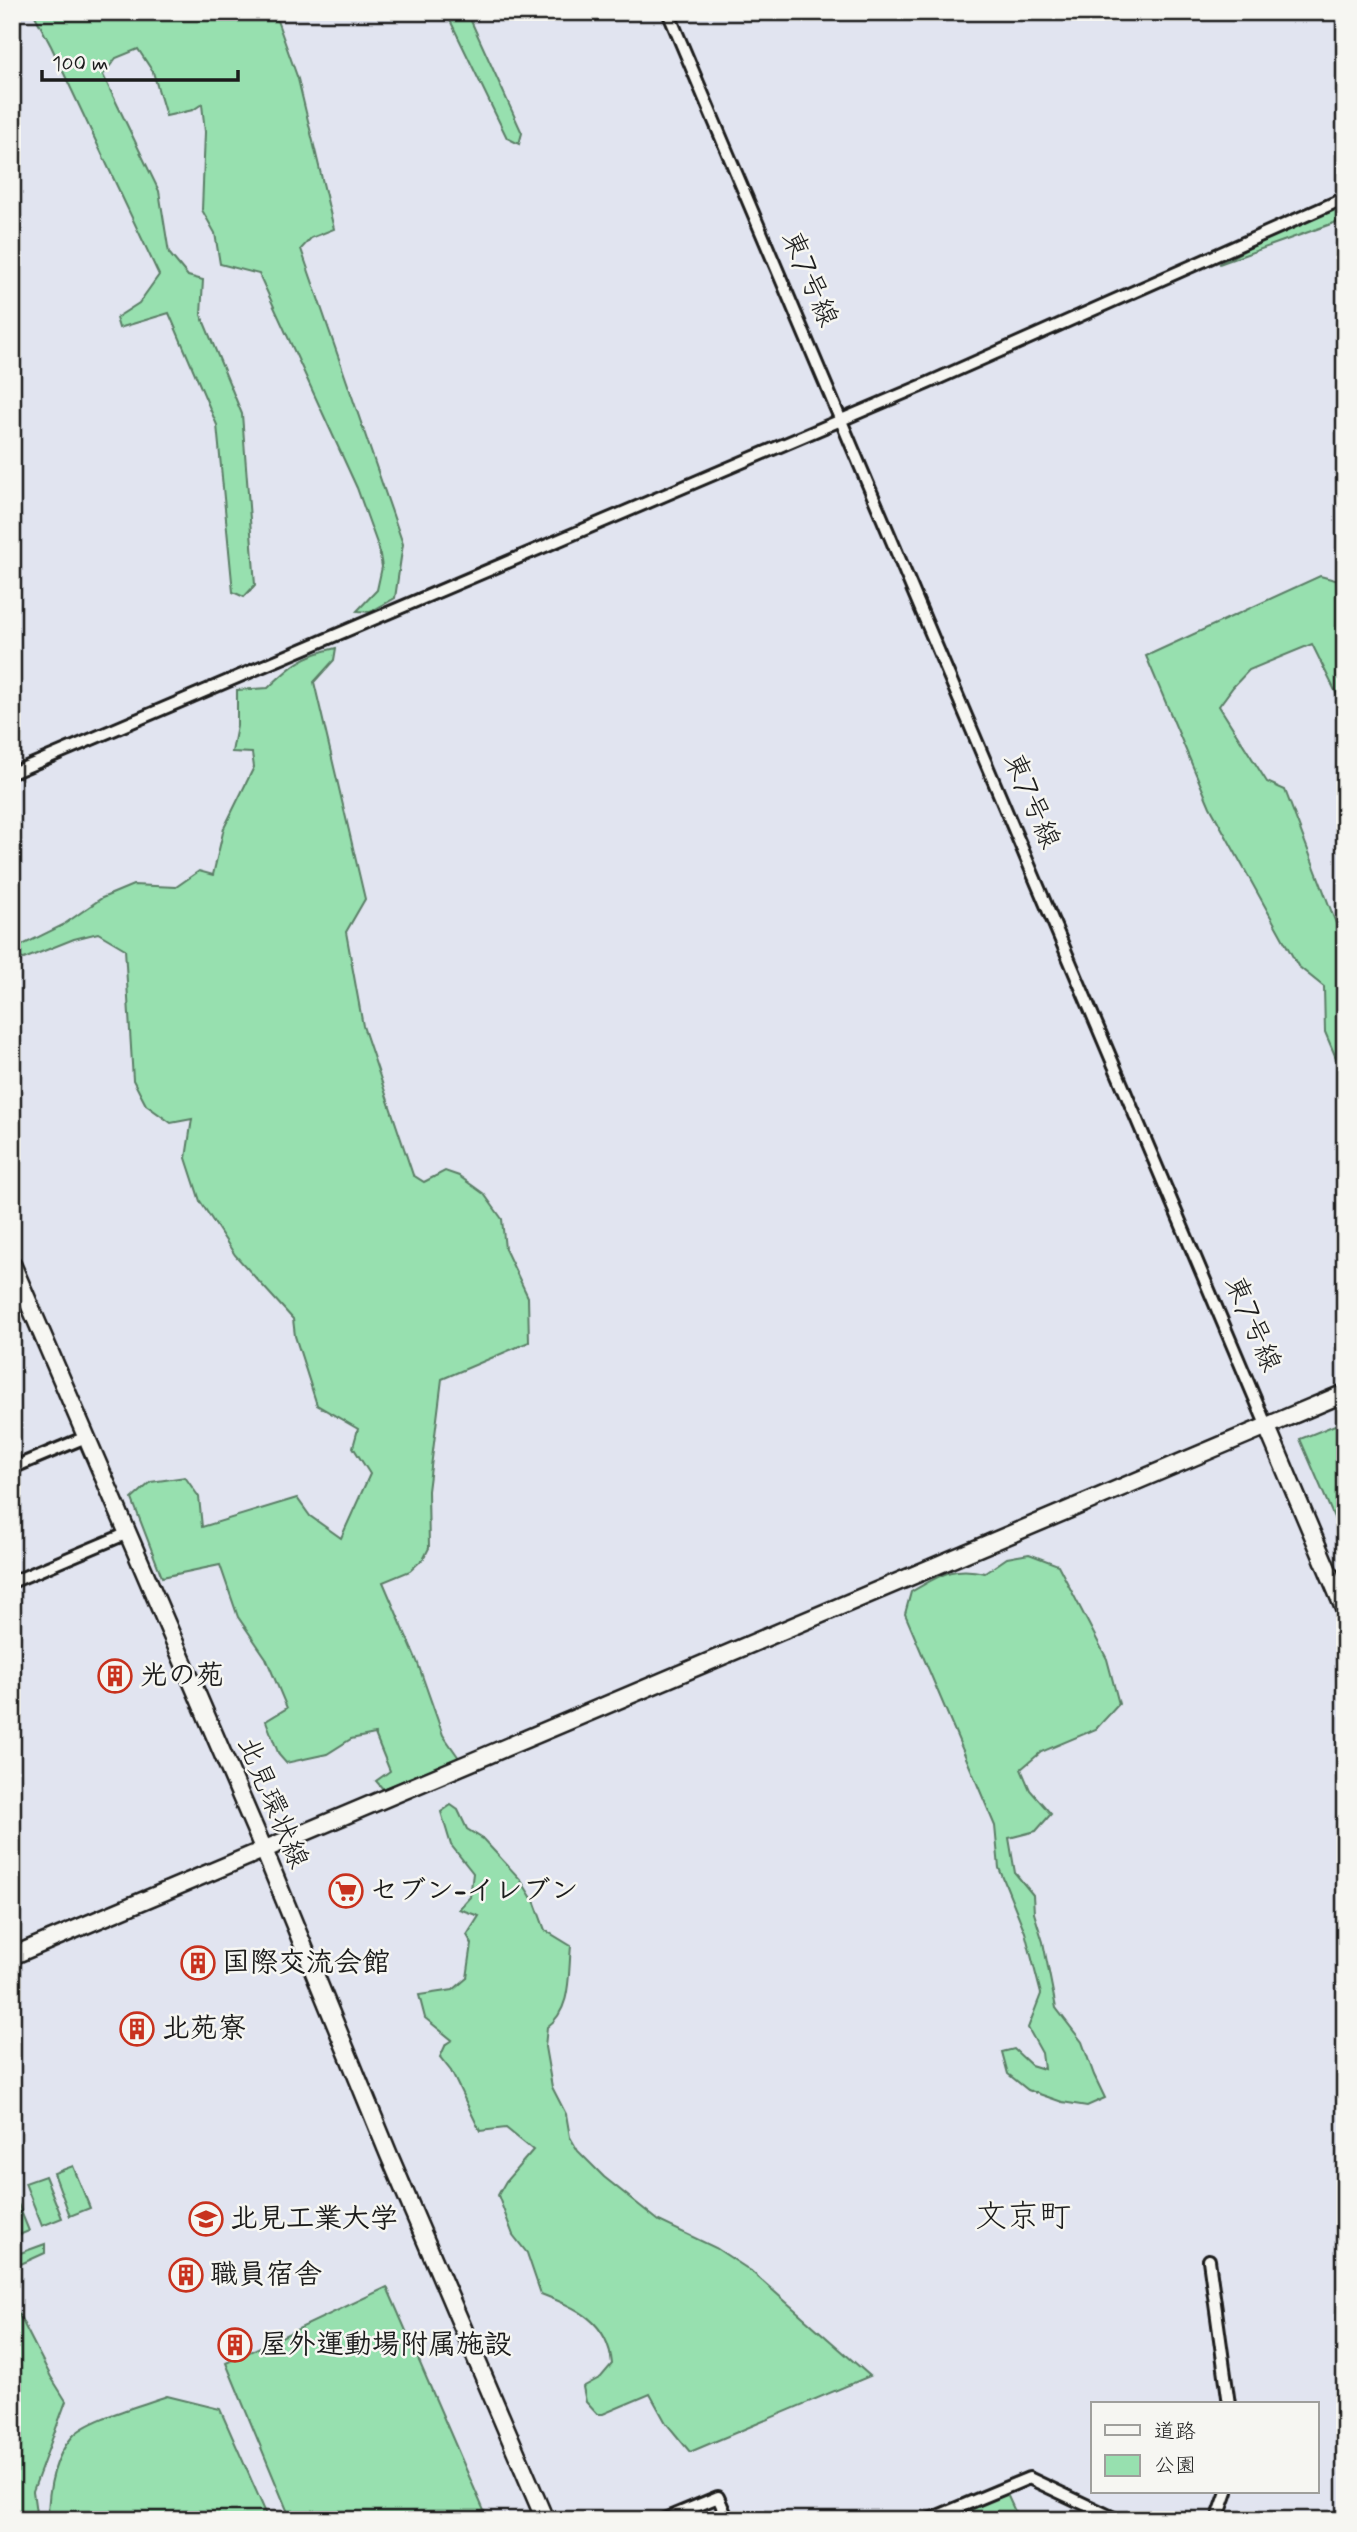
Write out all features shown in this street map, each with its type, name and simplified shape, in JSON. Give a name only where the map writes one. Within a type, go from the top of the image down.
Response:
[{"type":"street","name":"東7号線","points":[[668,12],[1345,1611]]},
{"type":"street","points":[[12,773],[841,421],[1345,198]]},
{"type":"street","name":"北見環状線","points":[[13,1270],[264,1850],[389,2155],[545,2520]]},
{"type":"street","points":[[12,1956],[1345,1393]]},
{"type":"street","points":[[12,1468],[86,1437]]},
{"type":"street","points":[[12,1582],[128,1532]]},
{"type":"street","points":[[1209,2260],[1229,2402]]},
{"type":"street","points":[[928,2520],[1029,2478],[1118,2520]]},
{"type":"street","points":[[1217,2520],[1226,2494]]},
{"type":"street","points":[[662,2520],[718,2497],[728,2520]]},
{"type":"green space","points":[[33,12],[274,12],[298,79],[334,229],[311,238],[301,249],[403,544],[395,598],[370,612],[357,611],[377,590],[382,567],[379,549],[357,488],[259,274],[220,264],[215,233],[202,210],[205,132],[202,104],[193,110],[166,116],[153,72],[138,49],[116,58],[103,75],[159,191],[169,253],[188,276],[203,280],[201,315],[242,414],[255,585],[244,597],[233,592],[217,425],[169,313],[119,328],[116,318],[139,303],[159,275]]},
{"type":"green space","points":[[446,12],[467,12],[522,133],[519,144],[507,138]]},
{"type":"green space","points":[[1345,197],[1345,219],[1219,264]]},
{"type":"green space","points":[[1320,576],[1343,582],[1345,587],[1345,711],[1312,644],[1249,670],[1219,706],[1267,782],[1285,790],[1345,947],[1345,1079],[1325,1032],[1324,987],[1298,966],[1210,807],[1146,656]]},
{"type":"green space","points":[[336,648],[334,660],[314,682],[365,899],[346,932],[363,1026],[413,1175],[424,1182],[445,1171],[459,1176],[484,1194],[502,1219],[505,1249],[528,1297],[529,1342],[442,1379],[428,1491],[429,1548],[424,1558],[410,1571],[383,1582],[417,1661],[443,1735],[459,1758],[383,1789],[376,1781],[390,1771],[375,1734],[351,1739],[327,1754],[286,1763],[279,1755],[266,1721],[287,1708],[266,1658],[238,1617],[220,1565],[162,1577],[132,1499],[151,1482],[185,1477],[199,1497],[202,1527],[297,1498],[310,1516],[341,1538],[370,1474],[353,1447],[358,1429],[317,1405],[295,1336],[293,1319],[235,1255],[200,1201],[186,1158],[192,1119],[171,1123],[146,1105],[133,1080],[125,949],[98,933],[74,939],[24,959],[12,957],[12,950],[63,925],[102,898],[133,885],[176,887],[199,871],[213,875],[224,828],[254,767],[252,753],[232,752],[237,726],[237,690],[268,688],[298,662]]},
{"type":"green space","points":[[1345,1421],[1345,1543],[1300,1439]]},
{"type":"green space","points":[[1029,1554],[1058,1565],[1107,1659],[1119,1704],[1096,1729],[1041,1752],[1021,1769],[1030,1790],[1051,1814],[1036,1831],[1009,1838],[1015,1873],[1033,1895],[1034,1913],[1043,1942],[1056,2008],[1082,2042],[1105,2098],[1087,2106],[1062,2102],[1028,2090],[1008,2074],[1002,2052],[1014,2049],[1031,2065],[1044,2069],[1042,2053],[1028,2028],[1041,1994],[1025,1932],[999,1868],[995,1826],[905,1614],[911,1592],[938,1577],[963,1570],[985,1573],[1007,1558]]},
{"type":"green space","points":[[451,1805],[458,1810],[467,1829],[483,1839],[520,1879],[535,1903],[545,1930],[571,1946],[565,2001],[555,2020],[547,2027],[545,2047],[552,2087],[566,2114],[570,2137],[578,2151],[604,2177],[659,2221],[716,2248],[751,2271],[870,2376],[690,2452],[666,2423],[650,2394],[603,2414],[597,2414],[586,2402],[583,2387],[601,2377],[612,2364],[604,2337],[588,2318],[578,2311],[541,2294],[527,2253],[513,2235],[498,2195],[506,2181],[533,2150],[506,2128],[480,2131],[451,2071],[440,2057],[446,2044],[452,2040],[425,2018],[419,1995],[453,1990],[467,1978],[472,1944],[467,1935],[479,1916],[459,1909],[470,1897],[473,1873],[451,1845],[441,1812]]},
{"type":"green space","points":[[73,2166],[90,2208],[70,2216],[54,2173]]},
{"type":"green space","points":[[45,2176],[62,2218],[42,2226],[25,2183]]},
{"type":"green space","points":[[12,2189],[29,2231],[12,2238]]},
{"type":"green space","points":[[45,2244],[45,2253],[12,2268],[12,2256]]},
{"type":"green space","points":[[387,2287],[488,2520],[291,2520],[226,2363]]},
{"type":"green space","points":[[12,2301],[66,2401],[33,2491],[37,2520],[12,2520]]},
{"type":"green space","points":[[167,2396],[220,2409],[269,2520],[48,2520],[53,2476],[60,2455],[72,2437],[79,2430],[102,2418]]},
{"type":"green space","points":[[1006,2492],[1019,2520],[969,2520],[965,2510]]},
{"type":"place","name":"光の苑","points":[[115,1676]]},
{"type":"place","name":"セブン-イレブン","points":[[346,1891]]},
{"type":"place","name":"国際交流会館","points":[[198,1963]]},
{"type":"place","name":"北苑寮","points":[[137,2029]]},
{"type":"place","name":"北見工業大学","points":[[206,2219]]},
{"type":"place","name":"職員宿舎","points":[[186,2275]]},
{"type":"place","name":"屋外運動場附属施設","points":[[235,2345]]},
{"type":"district","name":"文京町","points":[[1023,2217]]}]
